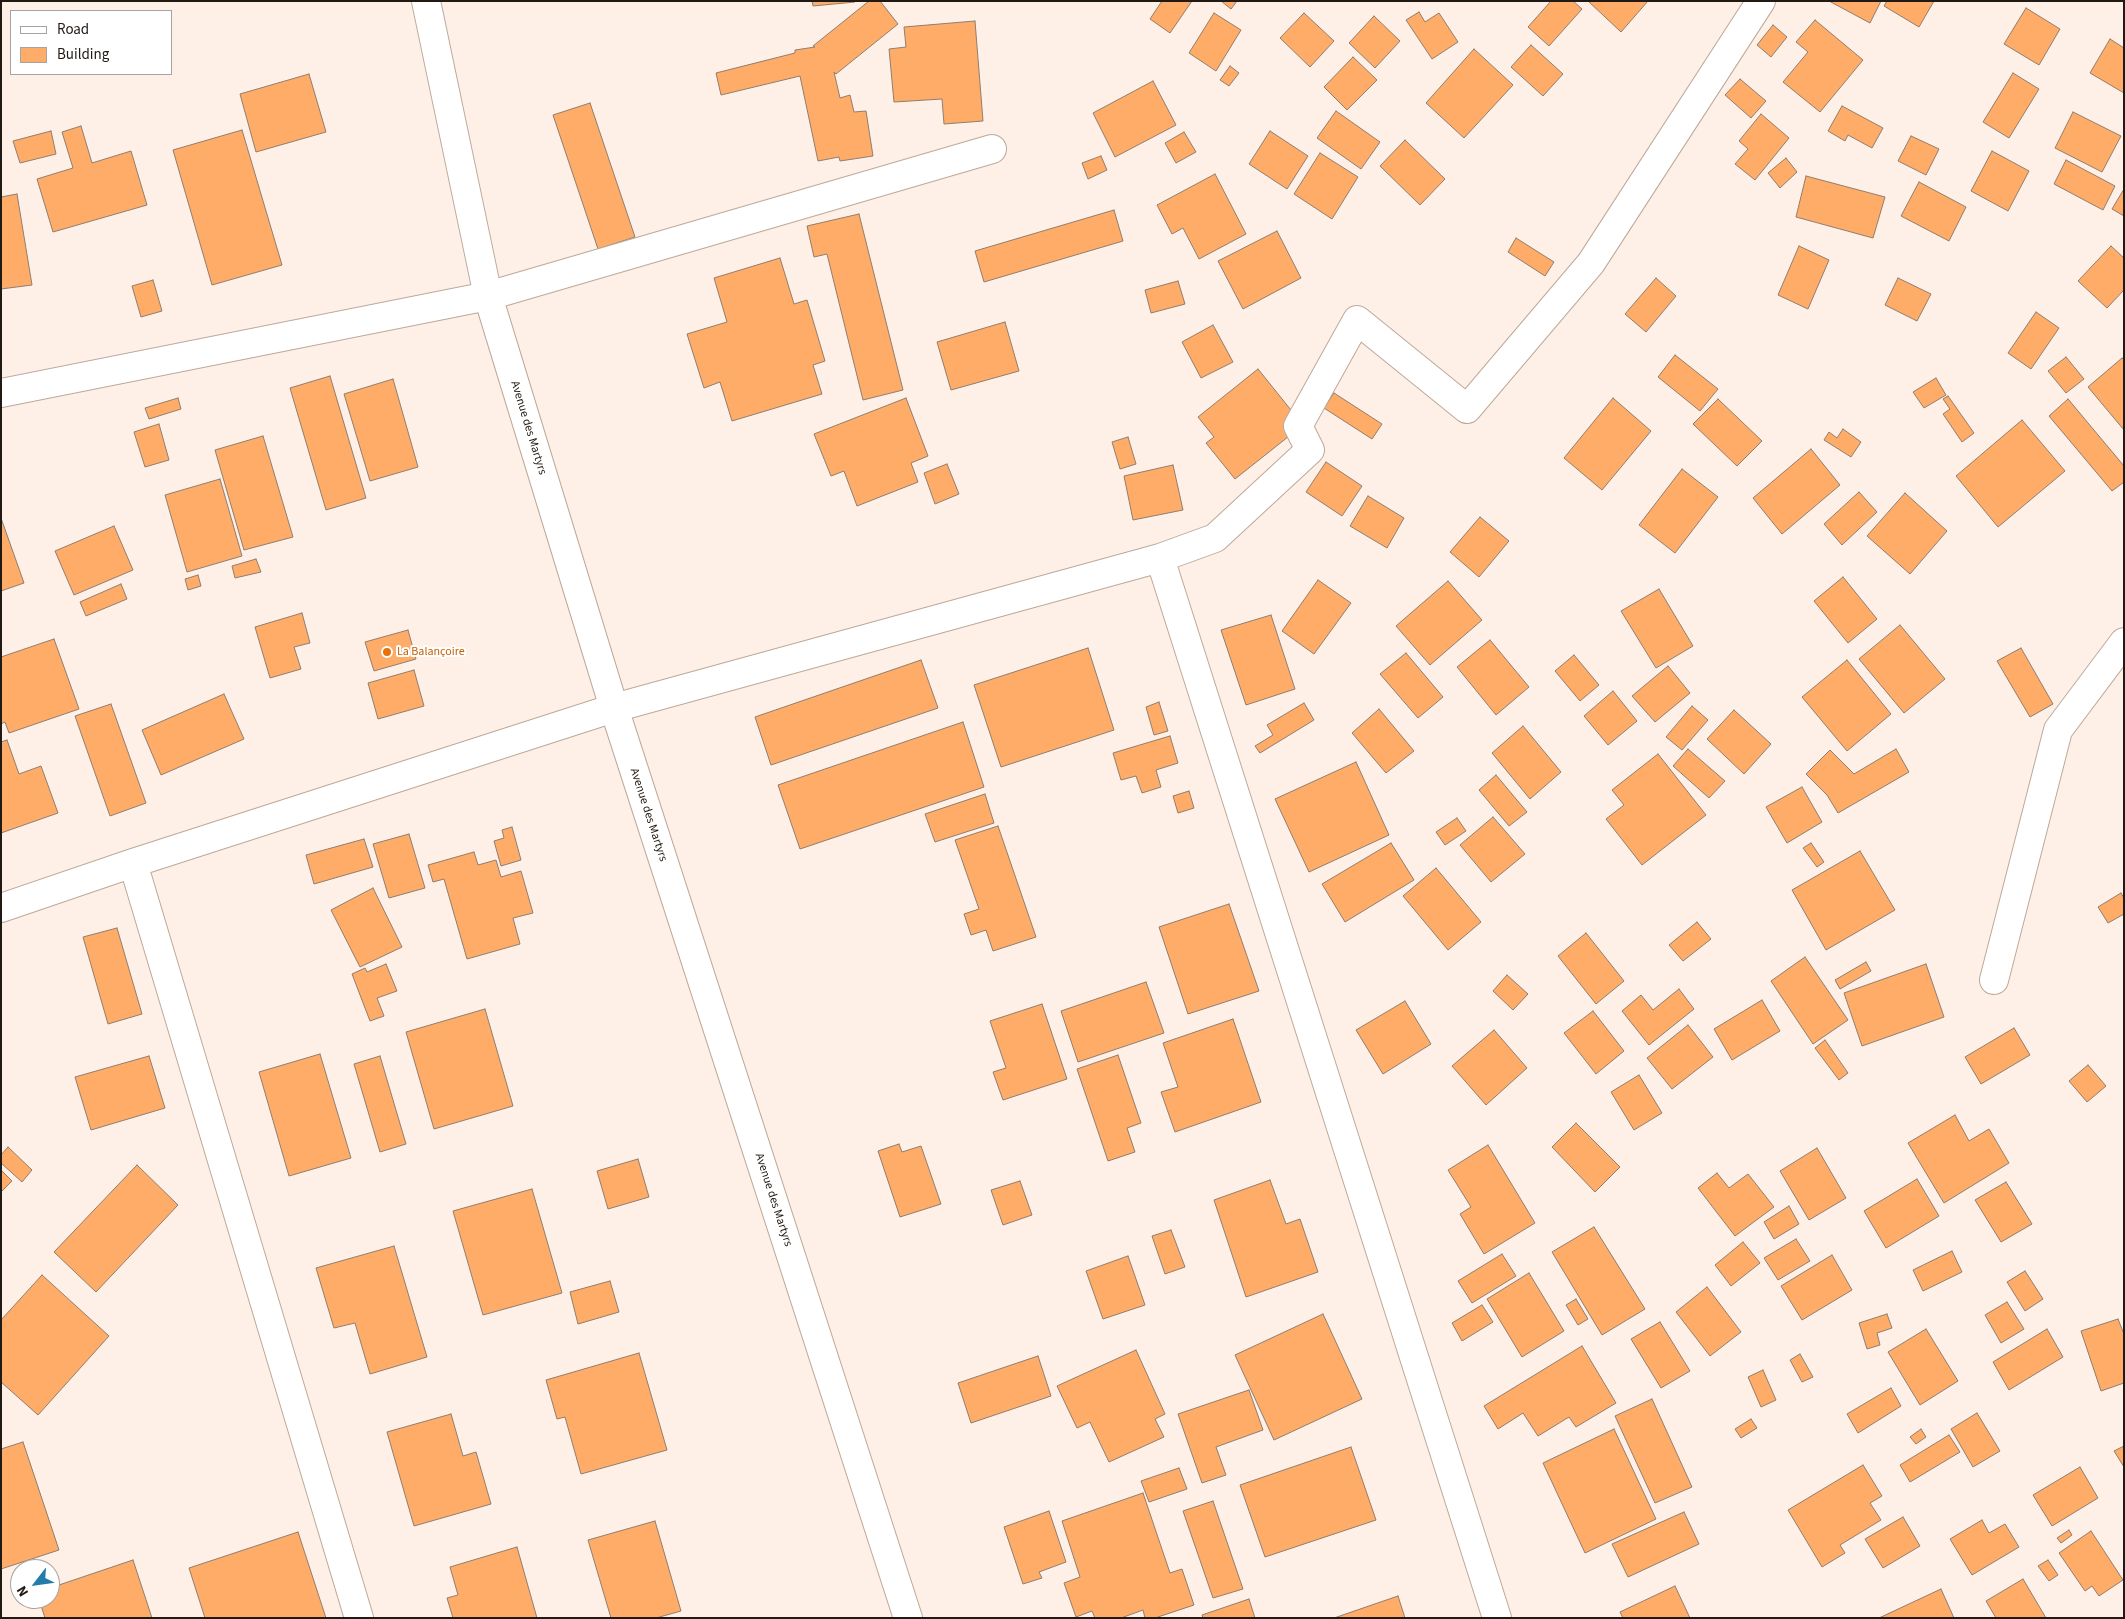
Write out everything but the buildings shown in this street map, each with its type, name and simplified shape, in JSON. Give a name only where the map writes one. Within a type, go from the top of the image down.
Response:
[{"type":"street","name":"Avenue des Martyrs","points":[[426,1],[488,296],[614,708],[908,1618]]},
{"type":"street","points":[[1,908],[133,863],[614,708],[1160,558],[1215,538],[1310,450],[1298,426],[1357,320],[1467,410],[1591,263],[1761,1]]},
{"type":"street","points":[[1,393],[488,296],[992,149]]},
{"type":"street","points":[[1160,558],[1498,1618]]},
{"type":"street","points":[[1994,980],[2058,730],[2124,642]]},
{"type":"street","points":[[133,863],[359,1618]]},
{"type":"place","name":"La Balançoire","points":[[387,652]]}]
